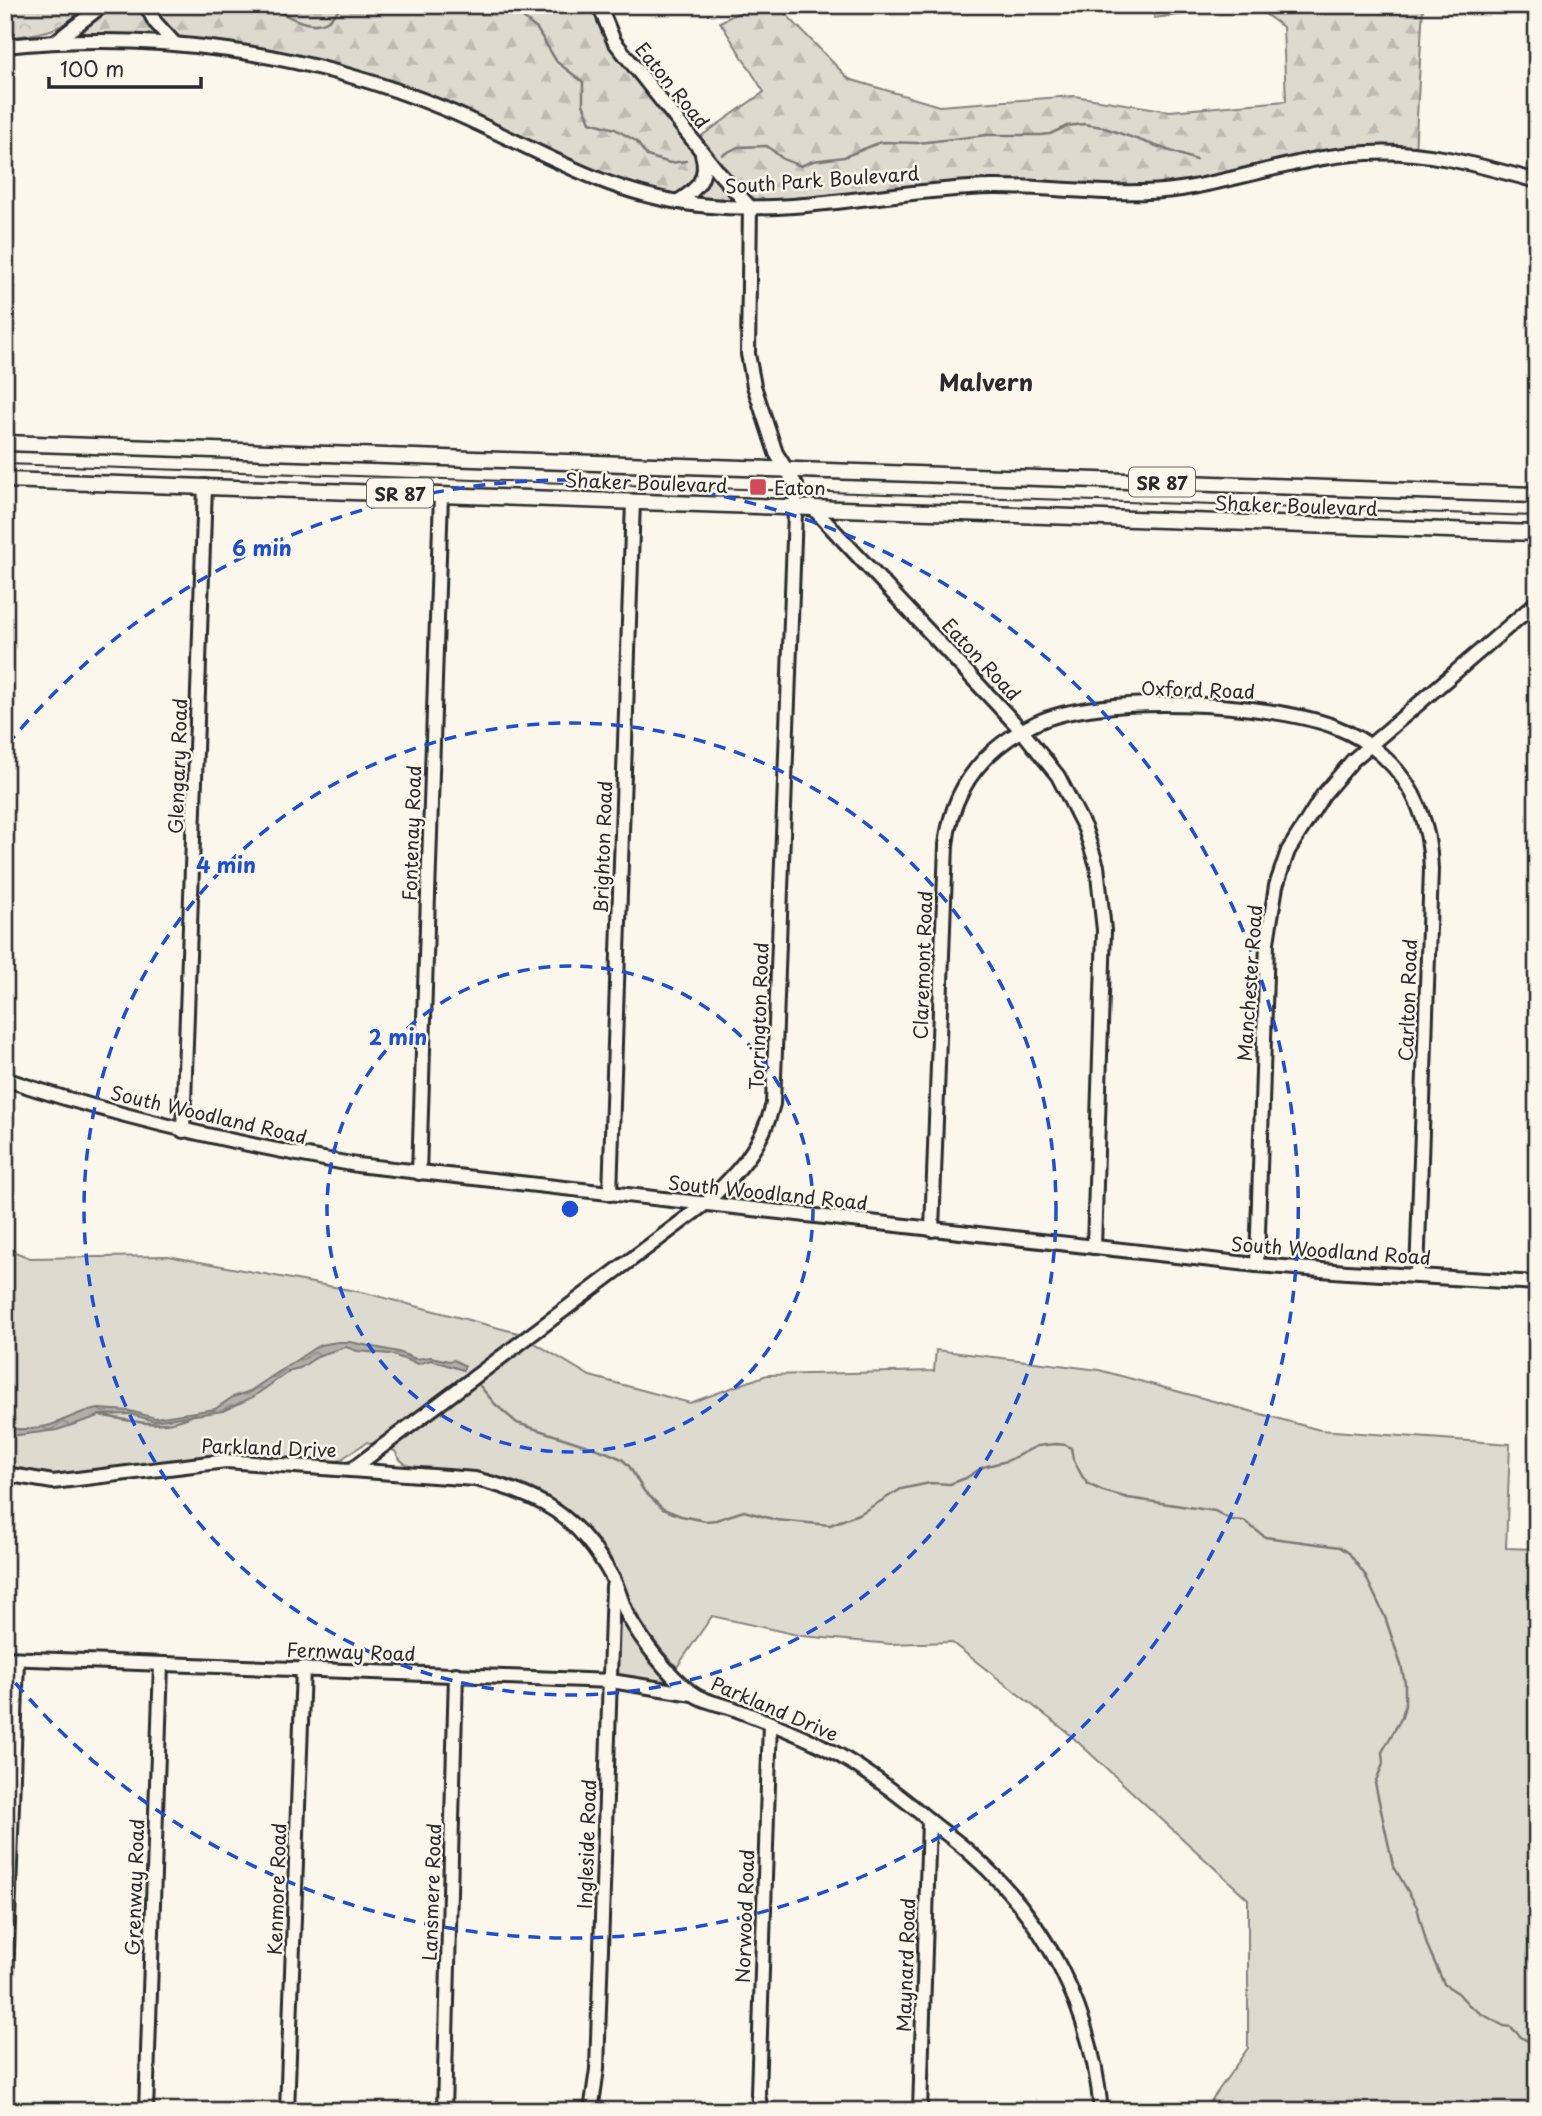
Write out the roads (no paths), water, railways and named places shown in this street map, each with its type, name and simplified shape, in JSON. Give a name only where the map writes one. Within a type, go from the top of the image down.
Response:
[{"type":"main road","name":"Shaker Boulevard","points":[[5,443],[1537,495]]},
{"type":"main road","name":"Shaker Boulevard","points":[[5,480],[1537,533]]},
{"type":"street","points":[[56,41],[103,5]]},
{"type":"street","points":[[146,5],[155,22],[174,44]]},
{"type":"street","name":"Eaton Road","points":[[599,5],[614,41],[733,190],[750,207],[748,354],[754,386],[776,453],[795,481],[796,491],[1022,730],[1058,776],[1074,803],[1091,847],[1101,888],[1105,954],[1094,1247]]},
{"type":"street","name":"South Park Boulevard","points":[[5,46],[56,41],[174,44],[236,50],[306,65],[370,83],[442,108],[575,172],[622,189],[706,206],[750,207],[992,187],[1138,193],[1182,189],[1324,158],[1368,153],[1410,153],[1460,161],[1537,181]]},
{"type":"street","name":"Eaton Road","points":[[677,202],[688,196],[701,182],[705,164],[701,150]]},
{"type":"street","name":"Glengary Road","points":[[183,1131],[205,486]]},
{"type":"street","name":"Torrington Road","points":[[351,1470],[705,1204],[750,1157],[770,1116],[775,1091],[796,491]]},
{"type":"street","name":"Fontenay Road","points":[[419,1174],[441,495]]},
{"type":"street","name":"Brighton Road","points":[[610,1194],[633,501]]},
{"type":"street","name":"Manchester Road","points":[[1256,1265],[1266,958],[1276,886],[1288,851],[1310,814],[1339,776],[1370,745],[1537,602]]},
{"type":"street","name":"Oxford Road","points":[[1022,730],[1051,717],[1091,709],[1135,705],[1203,705],[1316,721],[1347,732],[1370,745]]},
{"type":"street","name":"Claremont Road","points":[[932,1230],[947,829],[953,807],[966,781],[986,758],[1022,730]]},
{"type":"street","name":"Carlton Road","points":[[1370,745],[1391,765],[1419,803],[1431,856],[1418,1276]]},
{"type":"street","name":"South Woodland Road","points":[[5,1079],[73,1102],[183,1131],[269,1150],[419,1174],[1256,1265],[1537,1283]]},
{"type":"street","name":"Parkland Drive","points":[[5,1474],[53,1482],[71,1481],[191,1463],[226,1461],[475,1479],[510,1487],[541,1501],[570,1520],[592,1545],[614,1578],[628,1615],[655,1656],[693,1694],[770,1723],[824,1747],[861,1768],[909,1803],[993,1875],[1027,1915],[1056,1957],[1077,2002],[1098,2075],[1101,2111]]},
{"type":"street","name":"Ingleside Road","points":[[591,2111],[597,2069],[614,1578]]},
{"type":"street","points":[[5,2009],[11,1659]]},
{"type":"street","name":"Fernway Road","points":[[11,1659],[611,1681],[693,1694]]},
{"type":"street","name":"Grenway Road","points":[[146,2111],[161,1664]]},
{"type":"street","name":"Kenmore Road","points":[[288,2111],[303,1668]]},
{"type":"street","name":"Lansmere Road","points":[[444,2111],[456,1674]]},
{"type":"street","name":"Norwood Road","points":[[761,2111],[758,2094],[770,1723]]},
{"type":"street","name":"Maynard Road","points":[[920,2111],[929,1820]]},
{"type":"water","points":[[338,1342],[398,1352],[416,1359],[431,1357],[454,1360],[465,1366],[463,1370],[431,1360],[418,1364],[390,1354],[357,1351],[346,1347],[320,1355],[300,1368],[291,1370],[253,1397],[223,1411],[154,1421],[130,1414],[102,1415],[57,1430],[5,1435],[5,1429],[33,1429],[99,1409],[130,1411],[155,1418],[215,1409],[233,1397],[250,1391],[320,1345]]},
{"type":"waterway","points":[[258,5],[310,24],[327,21],[343,5]]},
{"type":"waterway","points":[[467,5],[493,12],[513,10],[537,29],[557,62],[583,82],[583,104],[590,122],[615,129],[636,141],[647,156],[670,163],[686,161]]},
{"type":"waterway","points":[[722,155],[738,147],[767,146],[783,159],[801,166],[813,161],[844,157],[881,142],[918,143],[987,135],[1041,135],[1067,126],[1084,124],[1102,127],[1196,160]]},
{"type":"waterway","points":[[480,1386],[495,1404],[517,1423],[622,1459],[644,1491],[663,1509],[706,1521],[744,1511],[776,1520],[830,1525],[861,1513],[901,1489],[930,1483],[950,1484],[983,1467],[1007,1461],[1037,1446],[1056,1444],[1071,1448],[1073,1459],[1082,1476],[1088,1484],[1103,1491],[1128,1498],[1215,1511],[1231,1520],[1244,1521],[1265,1537],[1340,1547],[1349,1553],[1365,1575],[1385,1617],[1405,1683],[1402,1717],[1382,1752],[1383,1764],[1375,1783],[1393,1865],[1417,1907],[1427,1945],[1444,1984],[1480,2013],[1511,2027],[1522,2038],[1537,2045]]},
{"type":"waterway","points":[[99,1415],[136,1422],[160,1423],[195,1414]]},
{"type":"tram line","points":[[5,464],[1537,516]]},
{"type":"place","name":"Eaton","points":[[758,487]]},
{"type":"district","name":"Malvern","points":[[986,381]]}]
